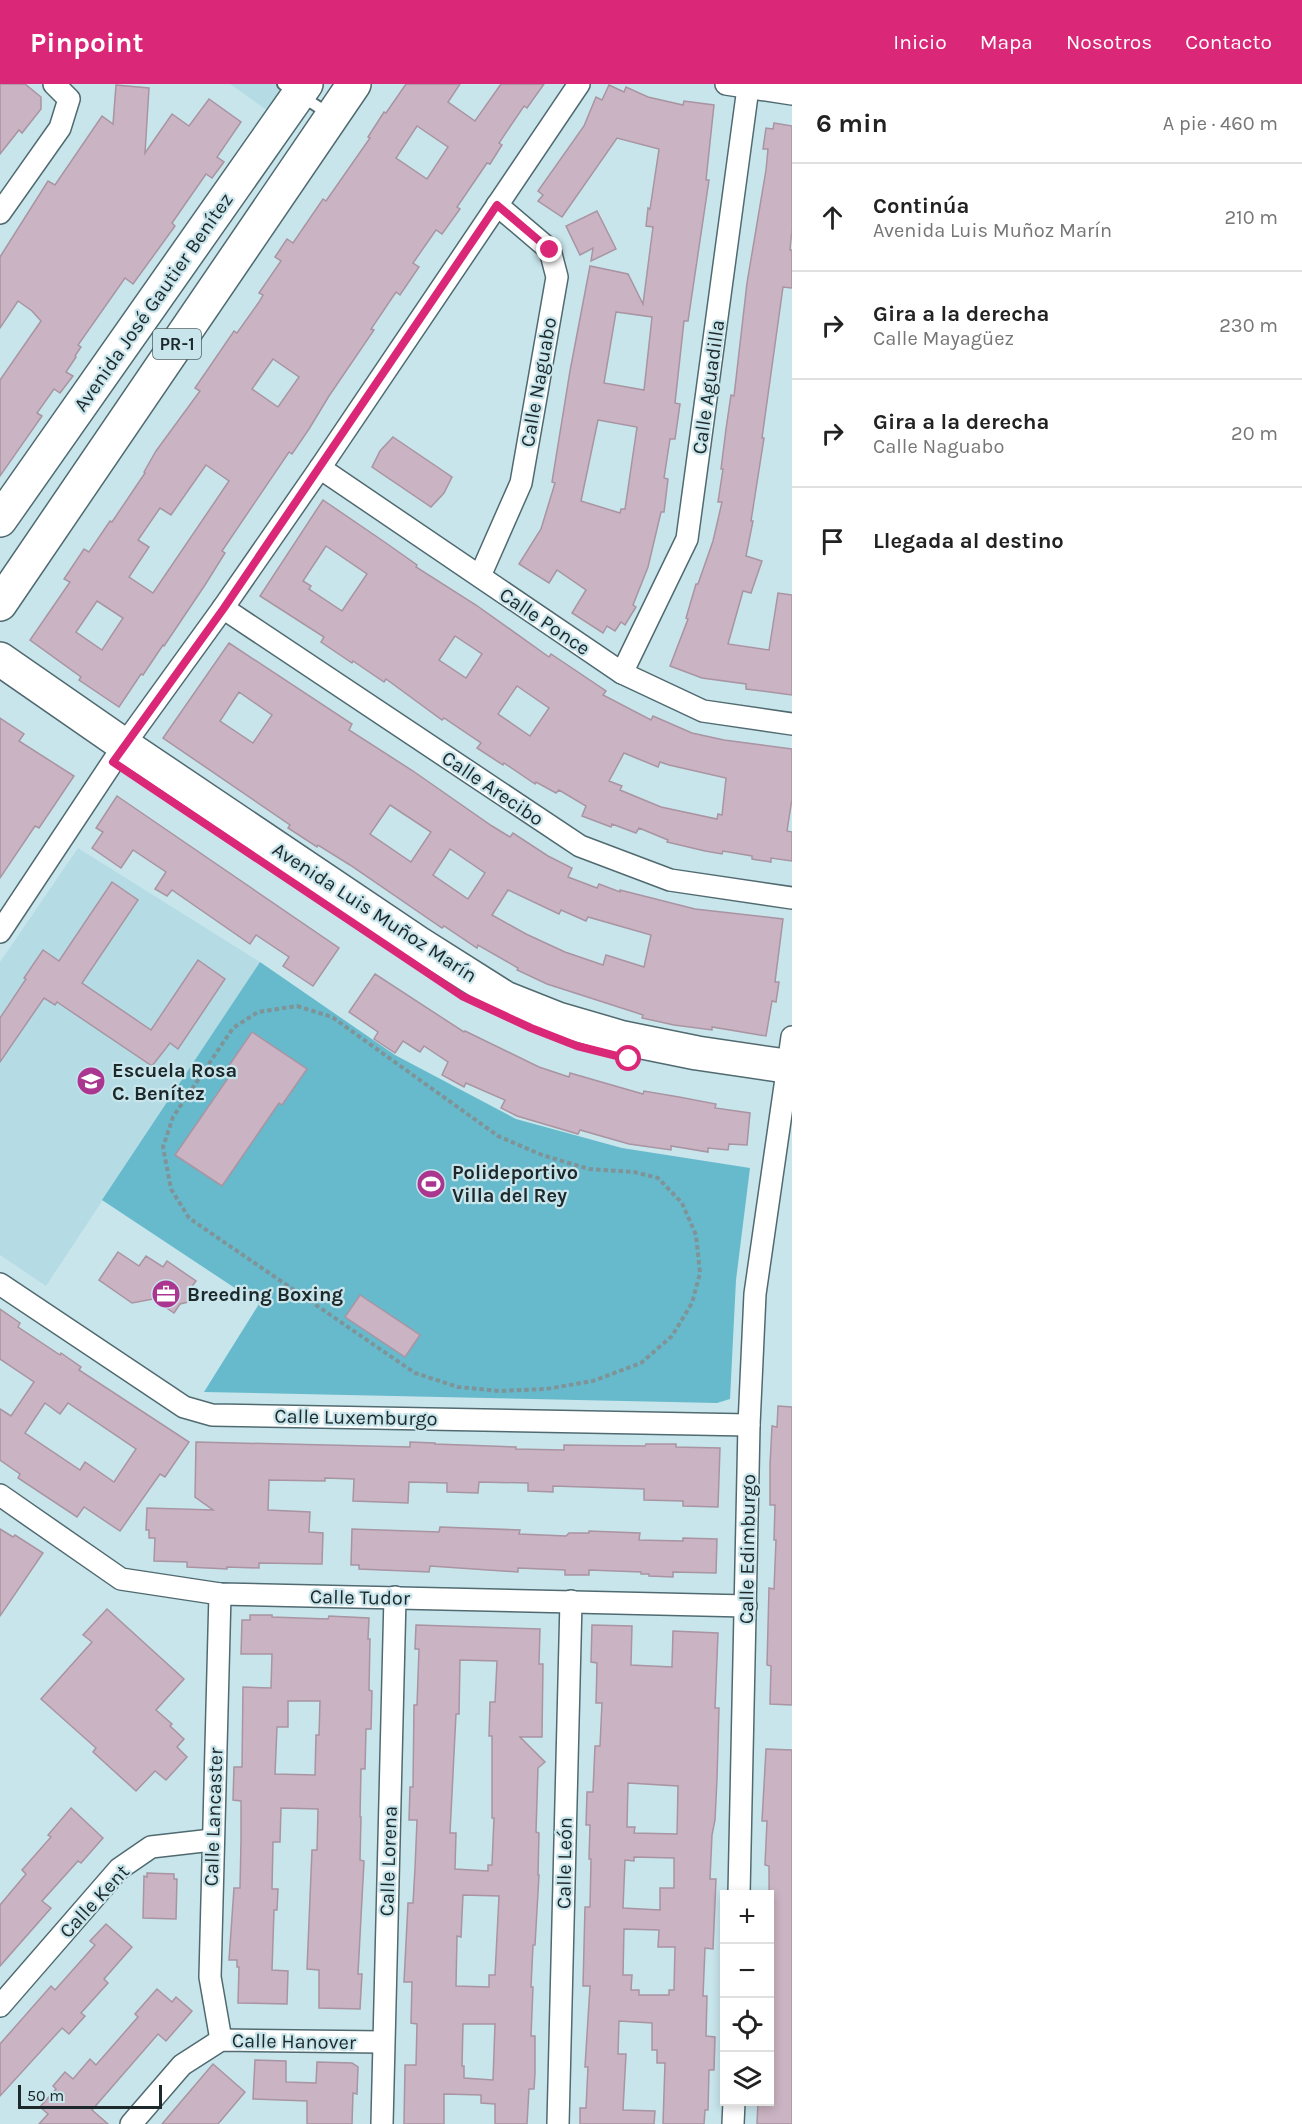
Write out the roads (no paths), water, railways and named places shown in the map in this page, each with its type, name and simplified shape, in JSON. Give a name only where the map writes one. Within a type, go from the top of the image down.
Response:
[{"type":"main road","name":"PR-1","points":[[0,604],[354,84]]},
{"type":"main road","name":"Avenida José Gautier Benítez","points":[[0,520],[296,87]]},
{"type":"main road","name":"Avenida Luis Muñoz Marín","points":[[0,659],[118,753],[426,973],[489,1010],[577,1046],[629,1059],[698,1072],[790,1068]]},
{"type":"main road","name":"Avenida Luis Muñoz Marín","points":[[0,684],[118,753]]},
{"type":"street","points":[[0,932],[118,753],[224,608],[579,84]]},
{"type":"street","points":[[726,84],[792,94]]},
{"type":"street","name":"Calle Aguadilla","points":[[622,673],[687,539],[748,88]]},
{"type":"street","points":[[0,213],[60,128],[62,91]]},
{"type":"street","name":"Calle Naguabo","points":[[480,576],[521,483],[557,277],[550,250],[497,205]]},
{"type":"street","name":"Calle Ponce","points":[[320,468],[622,673],[703,711],[792,724]]},
{"type":"street","name":"Calle Arecibo","points":[[224,608],[580,846],[670,880],[792,898]]},
{"type":"street","name":"Calle Edimburgo","points":[[739,1890],[749,1425],[755,1294],[790,1068]]},
{"type":"street","name":"Calle Luxemburgo","points":[[0,1284],[184,1407],[212,1414],[749,1425]]},
{"type":"street","name":"Calle Tudor","points":[[0,1495],[121,1579],[220,1594],[746,1606]]},
{"type":"street","name":"Calle Lancaster","points":[[220,1594],[210,1977],[221,2040]]},
{"type":"street","name":"Calle Lorena","points":[[382,2124],[395,1597]]},
{"type":"street","name":"Calle León","points":[[558,2124],[570,1602]]},
{"type":"street","name":"Calle Kent","points":[[0,2006],[119,1869],[152,1847],[212,1840]]},
{"type":"street","name":"Calle Hanover","points":[[131,2124],[182,2064],[221,2040],[383,2043]]},
{"type":"street","points":[[733,2124],[734,2106]]},
{"type":"lane","points":[[296,87],[332,116]]},
{"type":"place","name":"Escuela Rosa C. Benítez","points":[[91,1081]]},
{"type":"place","name":"Polideportivo Villa del Rey","points":[[431,1184]]},
{"type":"place","name":"Breeding Boxing","points":[[166,1294]]}]
